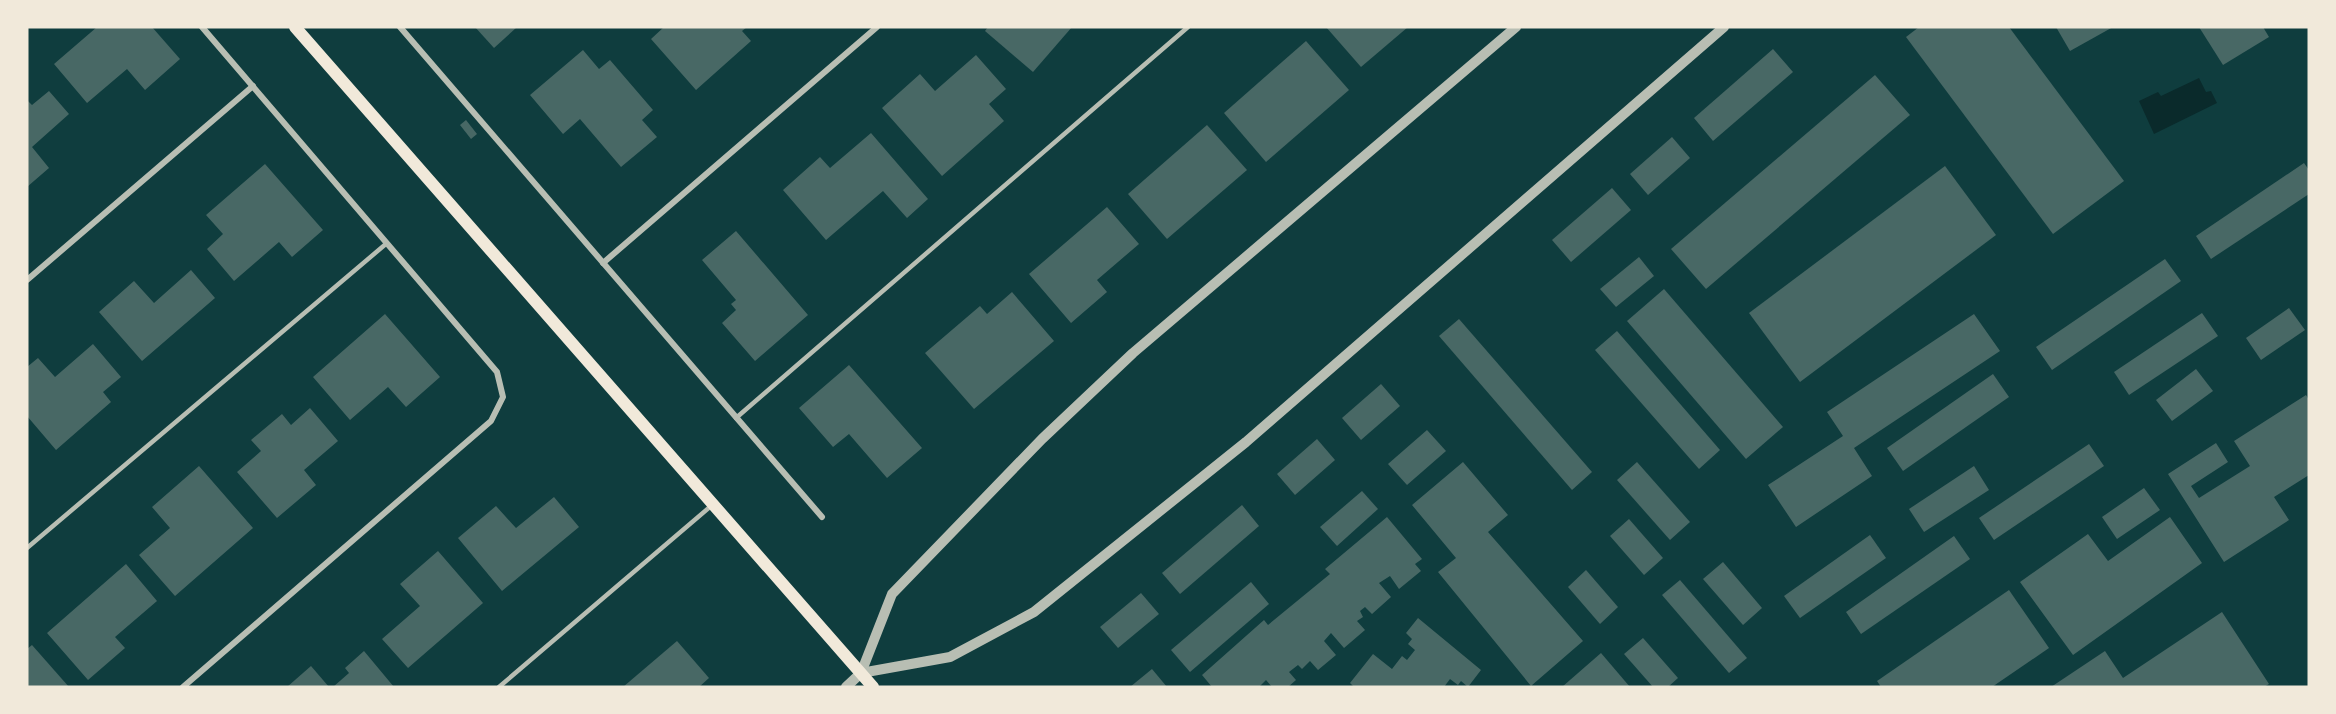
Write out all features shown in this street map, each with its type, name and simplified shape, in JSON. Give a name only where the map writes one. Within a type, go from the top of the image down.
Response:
[{"type":"main road","points":[[295,27],[873,687]]},
{"type":"street","points":[[183,687],[491,421],[503,397],[497,372],[202,27]]},
{"type":"street","points":[[400,27],[822,517]]},
{"type":"street","points":[[603,263],[877,27]]},
{"type":"street","points":[[846,687],[861,673],[892,594],[1042,439],[1133,353],[1516,27]]},
{"type":"street","points":[[861,673],[950,657],[1034,612],[1246,442],[1724,27]]},
{"type":"street","points":[[27,280],[253,87]]},
{"type":"lane","points":[[735,418],[1188,27]]},
{"type":"lane","points":[[27,548],[387,243]]},
{"type":"lane","points":[[499,687],[713,504]]},
{"type":"water","points":[[2199,78],[2206,92],[2211,91],[2217,103],[2154,134],[2139,101],[2158,92],[2161,96]]},
{"type":"building","points":[[97,27],[152,27],[180,59],[145,90],[127,69],[87,103],[54,64]]},
{"type":"building","points":[[475,27],[517,27],[494,48]]},
{"type":"building","points":[[664,27],[747,27],[742,31],[751,41],[696,90],[651,39]]},
{"type":"building","points":[[988,27],[1072,27],[1033,72],[985,31]]},
{"type":"building","points":[[1326,27],[1408,27],[1361,67]]},
{"type":"building","points":[[1919,27],[2009,27],[2124,181],[2053,234],[1906,37]]},
{"type":"building","points":[[2056,27],[2113,27],[2070,51]]},
{"type":"building","points":[[2199,27],[2263,27],[2269,37],[2223,65]]},
{"type":"building","points":[[1306,41],[1349,90],[1266,162],[1224,113]]},
{"type":"building","points":[[1773,49],[1793,72],[1713,141],[1694,118]]},
{"type":"building","points":[[583,50],[599,69],[610,60],[653,110],[642,120],[657,137],[621,167],[580,119],[563,134],[530,95]]},
{"type":"building","points":[[976,55],[1006,89],[989,104],[1004,121],[942,176],[882,108],[920,74],[935,91]]},
{"type":"building","points":[[1875,75],[1910,115],[1706,289],[1671,249]]},
{"type":"building","points":[[49,91],[69,114],[32,147],[49,168],[27,187],[27,100],[32,105]]},
{"type":"building","points":[[466,120],[477,134],[471,139],[460,125]]},
{"type":"building","points":[[1207,125],[1247,170],[1167,239],[1128,194]]},
{"type":"building","points":[[871,133],[928,199],[907,218],[883,191],[826,240],[783,190],[820,157],[830,168]]},
{"type":"building","points":[[1672,137],[1690,158],[1648,195],[1630,174]]},
{"type":"building","points":[[2304,163],[2309,170],[2309,194],[2211,259],[2196,236]]},
{"type":"building","points":[[265,164],[323,230],[292,257],[279,242],[234,281],[207,249],[223,234],[206,215]]},
{"type":"building","points":[[1945,166],[1996,235],[1800,382],[1749,313]]},
{"type":"building","points":[[1612,188],[1631,210],[1571,262],[1552,240]]},
{"type":"building","points":[[1107,207],[1139,244],[1097,280],[1107,292],[1071,323],[1029,274]]},
{"type":"building","points":[[736,231],[808,315],[755,361],[722,323],[736,310],[731,304],[736,300],[702,260]]},
{"type":"building","points":[[1639,257],[1654,276],[1616,307],[1600,289]]},
{"type":"building","points":[[2165,259],[2181,281],[2052,370],[2036,347]]},
{"type":"building","points":[[191,270],[215,298],[142,361],[99,312],[134,281],[154,303]]},
{"type":"building","points":[[1664,289],[1783,427],[1746,459],[1627,321]]},
{"type":"building","points":[[1012,292],[1054,341],[974,409],[925,353],[980,306],[987,314]]},
{"type":"building","points":[[2289,308],[2305,330],[2261,360],[2246,338]]},
{"type":"building","points":[[2202,313],[2218,336],[2129,395],[2114,372]]},
{"type":"building","points":[[385,314],[440,377],[406,407],[388,387],[350,420],[313,377]]},
{"type":"building","points":[[1974,314],[2000,351],[1854,448],[1872,476],[1796,527],[1768,485],[1843,436],[1827,412]]},
{"type":"building","points":[[1459,319],[1592,472],[1572,490],[1439,336]]},
{"type":"building","points":[[1617,331],[1720,450],[1699,469],[1595,350]]},
{"type":"building","points":[[93,344],[121,377],[103,392],[111,402],[56,450],[27,416],[27,367],[38,358],[55,377]]},
{"type":"building","points":[[849,365],[922,448],[887,478],[849,434],[833,447],[799,408]]},
{"type":"building","points":[[2196,369],[2213,391],[2172,421],[2156,400]]},
{"type":"building","points":[[1993,374],[2009,397],[1903,471],[1887,448]]},
{"type":"building","points":[[1381,384],[1400,406],[1361,440],[1342,418]]},
{"type":"building","points":[[2306,395],[2309,400],[2309,475],[2274,497],[2289,520],[2224,562],[2168,474],[2216,443],[2228,462],[2191,486],[2199,498],[2250,466],[2234,441]]},
{"type":"building","points":[[310,408],[338,441],[304,470],[316,485],[277,518],[237,472],[261,451],[251,440],[282,414],[291,425]]},
{"type":"building","points":[[1427,430],[1446,451],[1407,485],[1388,464]]},
{"type":"building","points":[[1317,439],[1335,460],[1295,495],[1277,474]]},
{"type":"building","points":[[2089,444],[2104,466],[1994,540],[1979,518]]},
{"type":"building","points":[[1463,462],[1508,515],[1488,532],[1583,641],[1531,686],[1438,572],[1456,558],[1412,505]]},
{"type":"building","points":[[1637,462],[1690,522],[1670,540],[1617,480]]},
{"type":"building","points":[[199,466],[253,528],[175,596],[139,555],[170,528],[152,507]]},
{"type":"building","points":[[1974,466],[1989,490],[1924,532],[1909,509]]},
{"type":"building","points":[[2144,488],[2160,510],[2117,539],[2102,517]]},
{"type":"building","points":[[1362,491],[1378,509],[1337,546],[1320,527]]},
{"type":"building","points":[[554,497],[579,527],[502,591],[458,538],[496,506],[516,528]]},
{"type":"building","points":[[1242,505],[1259,526],[1180,594],[1162,573]]},
{"type":"building","points":[[1387,517],[1422,559],[1415,564],[1421,571],[1399,589],[1390,576],[1379,583],[1391,597],[1372,614],[1365,607],[1360,611],[1363,617],[1357,621],[1365,630],[1344,648],[1331,633],[1324,641],[1336,655],[1318,670],[1310,661],[1302,669],[1298,665],[1289,672],[1296,680],[1288,687],[1272,687],[1266,680],[1259,687],[1212,687],[1202,675],[1264,620],[1268,625],[1330,574],[1325,569]]},
{"type":"building","points":[[2170,517],[2202,563],[2073,655],[2020,582],[2088,534],[2108,561]]},
{"type":"building","points":[[1629,519],[1663,558],[1644,575],[1610,536]]},
{"type":"building","points":[[1870,535],[1886,558],[1800,618],[1784,596]]},
{"type":"building","points":[[1954,536],[1970,559],[1861,634],[1846,612]]},
{"type":"building","points":[[438,551],[483,603],[408,668],[382,639],[420,606],[400,584]]},
{"type":"building","points":[[1723,562],[1762,608],[1743,625],[1703,579]]},
{"type":"building","points":[[126,564],[157,601],[115,637],[125,648],[88,680],[47,633]]},
{"type":"building","points":[[1586,570],[1618,607],[1600,624],[1568,587]]},
{"type":"building","points":[[1680,580],[1747,658],[1729,673],[1662,595]]},
{"type":"building","points":[[1251,582],[1269,604],[1190,672],[1171,650]]},
{"type":"building","points":[[2009,590],[2049,648],[1992,687],[1881,687],[1877,681]]},
{"type":"building","points":[[1141,593],[1159,614],[1118,648],[1100,627]]},
{"type":"building","points":[[2222,612],[2269,684],[2264,687],[2051,687],[2105,651],[2123,678]]},
{"type":"building","points":[[1418,618],[1481,670],[1468,687],[1461,681],[1458,685],[1450,679],[1444,687],[1354,687],[1350,683],[1373,654],[1392,669],[1402,656],[1407,660],[1415,650],[1408,644],[1412,639],[1406,633]]},
{"type":"building","points":[[1643,638],[1678,678],[1668,687],[1653,687],[1624,654]]},
{"type":"building","points":[[677,641],[709,678],[699,687],[623,687]]},
{"type":"building","points":[[32,645],[69,687],[27,687],[27,649]]},
{"type":"building","points":[[364,651],[394,687],[333,687],[349,673],[345,668]]},
{"type":"building","points":[[1601,653],[1630,687],[1562,687]]},
{"type":"building","points":[[311,666],[329,687],[287,687]]},
{"type":"building","points":[[1152,669],[1167,687],[1130,687]]}]
